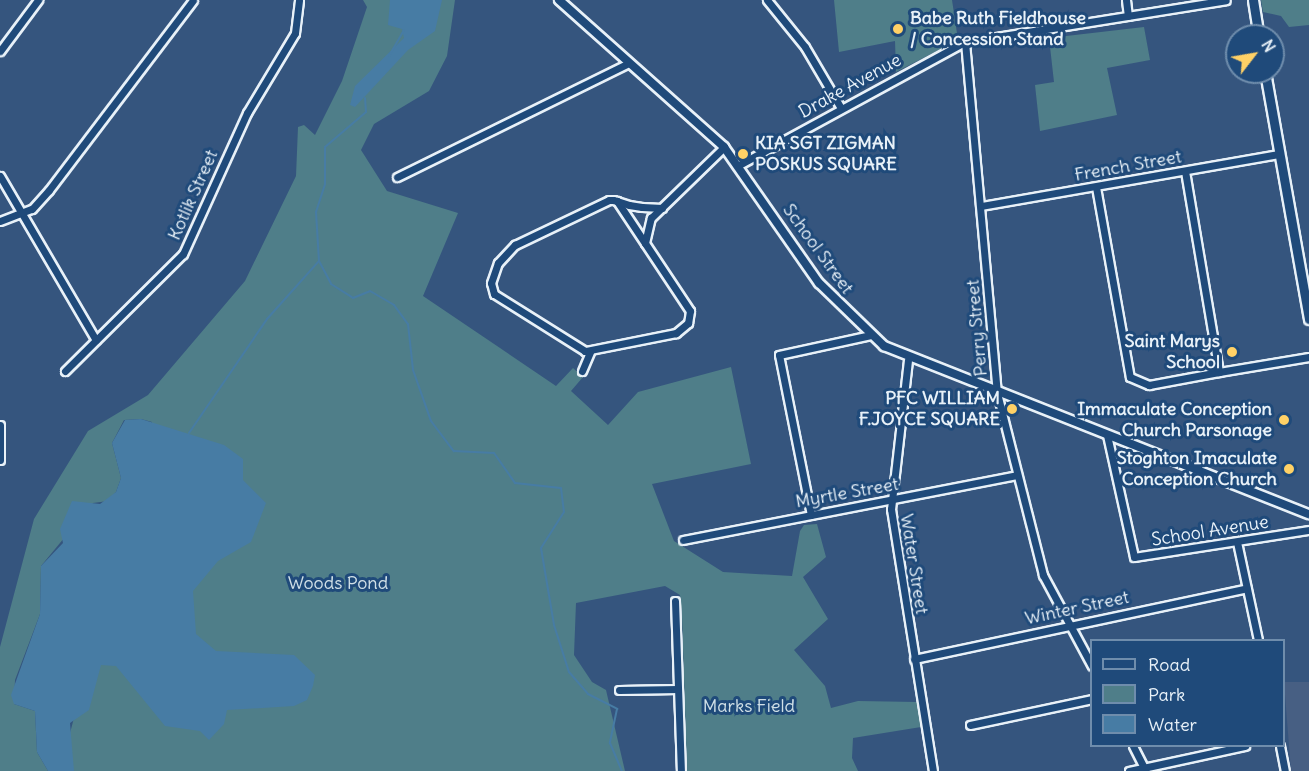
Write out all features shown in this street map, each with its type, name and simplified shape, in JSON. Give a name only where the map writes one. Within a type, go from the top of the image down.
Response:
[{"type":"main road","points":[[1253,0],[1257,24]]},
{"type":"main road","points":[[1268,84],[1309,319]]},
{"type":"street","points":[[0,51],[38,0]]},
{"type":"street","points":[[0,221],[21,213],[49,190],[193,0]]},
{"type":"street","name":"Kotlik Street","points":[[65,371],[189,245],[247,113],[295,33],[298,0]]},
{"type":"street","name":"School Street","points":[[559,0],[724,147],[739,165],[819,283],[871,335],[908,360],[1309,514]]},
{"type":"street","points":[[767,0],[805,47],[840,108]]},
{"type":"street","points":[[1126,0],[1128,16]]},
{"type":"street","name":"Drake Avenue","points":[[739,165],[965,42],[1226,0]]},
{"type":"street","name":"Perry Street","points":[[965,42],[997,393],[1016,476],[1043,575],[1090,662]]},
{"type":"street","points":[[397,177],[629,63]]},
{"type":"street","points":[[645,243],[647,226],[662,208],[724,147]]},
{"type":"street","name":"French Street","points":[[981,206],[1280,154]]},
{"type":"street","points":[[1185,171],[1219,372]]},
{"type":"street","points":[[0,176],[96,340]]},
{"type":"street","points":[[1096,187],[1130,377],[1149,385],[1309,357]]},
{"type":"street","points":[[617,201],[691,319],[672,335],[590,352],[569,346],[497,298],[491,283],[502,256],[515,245],[603,202],[617,201],[662,208]]},
{"type":"street","points":[[811,515],[779,355],[871,335]]},
{"type":"street","points":[[582,371],[590,352]]},
{"type":"street","name":"Water Street","points":[[908,360],[891,501],[933,771]]},
{"type":"street","points":[[0,425],[0,460]]},
{"type":"street","name":"School Avenue","points":[[1107,435],[1134,557],[1309,530]]},
{"type":"street","name":"Myrtle Street","points":[[683,540],[1016,476]]},
{"type":"street","points":[[1237,542],[1258,639]]},
{"type":"street","name":"Winter Street","points":[[914,659],[1247,588]]},
{"type":"street","points":[[675,601],[681,771]]},
{"type":"street","points":[[619,690],[678,689]]},
{"type":"street","points":[[970,725],[1090,699]]},
{"type":"street","points":[[1134,747],[1145,769]]},
{"type":"street","points":[[1129,771],[1241,747]]},
{"type":"street","points":[[1280,747],[1285,771]]},
{"type":"shaded area","points":[[1285,682],[1309,682],[1309,771],[1291,771]]},
{"type":"green space","name":"Woods Pond","points":[[363,0],[455,0],[447,56],[429,91],[374,124],[361,150],[387,191],[458,213],[423,296],[556,386],[573,368],[583,377],[571,391],[608,425],[638,392],[731,367],[751,464],[652,484],[674,541],[723,572],[792,576],[800,531],[804,525],[817,524],[826,557],[803,577],[828,619],[794,650],[825,686],[831,708],[858,701],[917,702],[921,727],[853,738],[852,758],[858,771],[687,771],[680,595],[665,586],[576,603],[574,655],[592,682],[606,690],[625,771],[60,771],[152,422],[141,419],[124,420],[112,443],[121,478],[116,492],[108,501],[93,503],[41,566],[40,614],[15,680],[14,704],[35,711],[37,752],[48,771],[0,771],[0,647],[34,519],[88,431],[148,395],[245,281],[296,176],[298,127],[304,125],[315,135],[342,81],[367,7]]},
{"type":"green space","points":[[834,0],[952,0],[958,40],[896,72],[895,41],[839,52]]},
{"type":"green space","points":[[1261,0],[1309,0],[1309,25],[1289,27],[1281,16],[1263,12]]},
{"type":"green space","points":[[1144,27],[1150,60],[1107,68],[1117,115],[1040,131],[1035,85],[1054,82],[1049,38]]},
{"type":"water","points":[[390,0],[442,0],[435,31],[408,50],[355,107],[350,105],[355,86],[404,38],[402,29],[388,25]]},
{"type":"water","name":"Woods Pond","points":[[141,419],[224,445],[243,459],[243,480],[266,503],[251,542],[218,561],[193,591],[196,634],[216,651],[294,655],[315,675],[313,686],[307,700],[294,706],[227,710],[224,724],[209,740],[200,731],[165,726],[116,666],[101,665],[89,710],[70,723],[74,771],[48,771],[37,752],[35,711],[14,704],[11,695],[40,614],[41,566],[63,543],[60,529],[72,501],[100,504],[116,492],[121,478],[112,443],[125,420]]},
{"type":"waterway","points":[[389,56],[404,30]]},
{"type":"waterway","points":[[189,433],[267,319],[319,261],[316,212],[325,184],[325,147],[366,112],[365,98]]},
{"type":"waterway","points":[[319,261],[331,284],[353,298],[370,291],[394,305],[408,324],[413,370],[431,421],[454,451],[494,453],[515,483],[561,488],[564,512],[541,548],[554,625],[569,672],[588,694],[617,709],[610,743],[622,771]]},
{"type":"place","name":"Babe Ruth Fieldhouse / Concession Stand","points":[[898,29]]},
{"type":"place","name":"KIA SGT ZIGMAN POSKUS SQUARE","points":[[743,154]]},
{"type":"place","name":"Saint Marys School","points":[[1232,352]]},
{"type":"place","name":"PFC WILLIAM F.JOYCE SQUARE","points":[[1012,409]]},
{"type":"place","name":"Immaculate Conception Church Parsonage","points":[[1284,420]]},
{"type":"place","name":"Stoghton Imaculate Conception Church","points":[[1289,469]]},
{"type":"park label","name":"Marks Field","points":[[749,706]]}]
